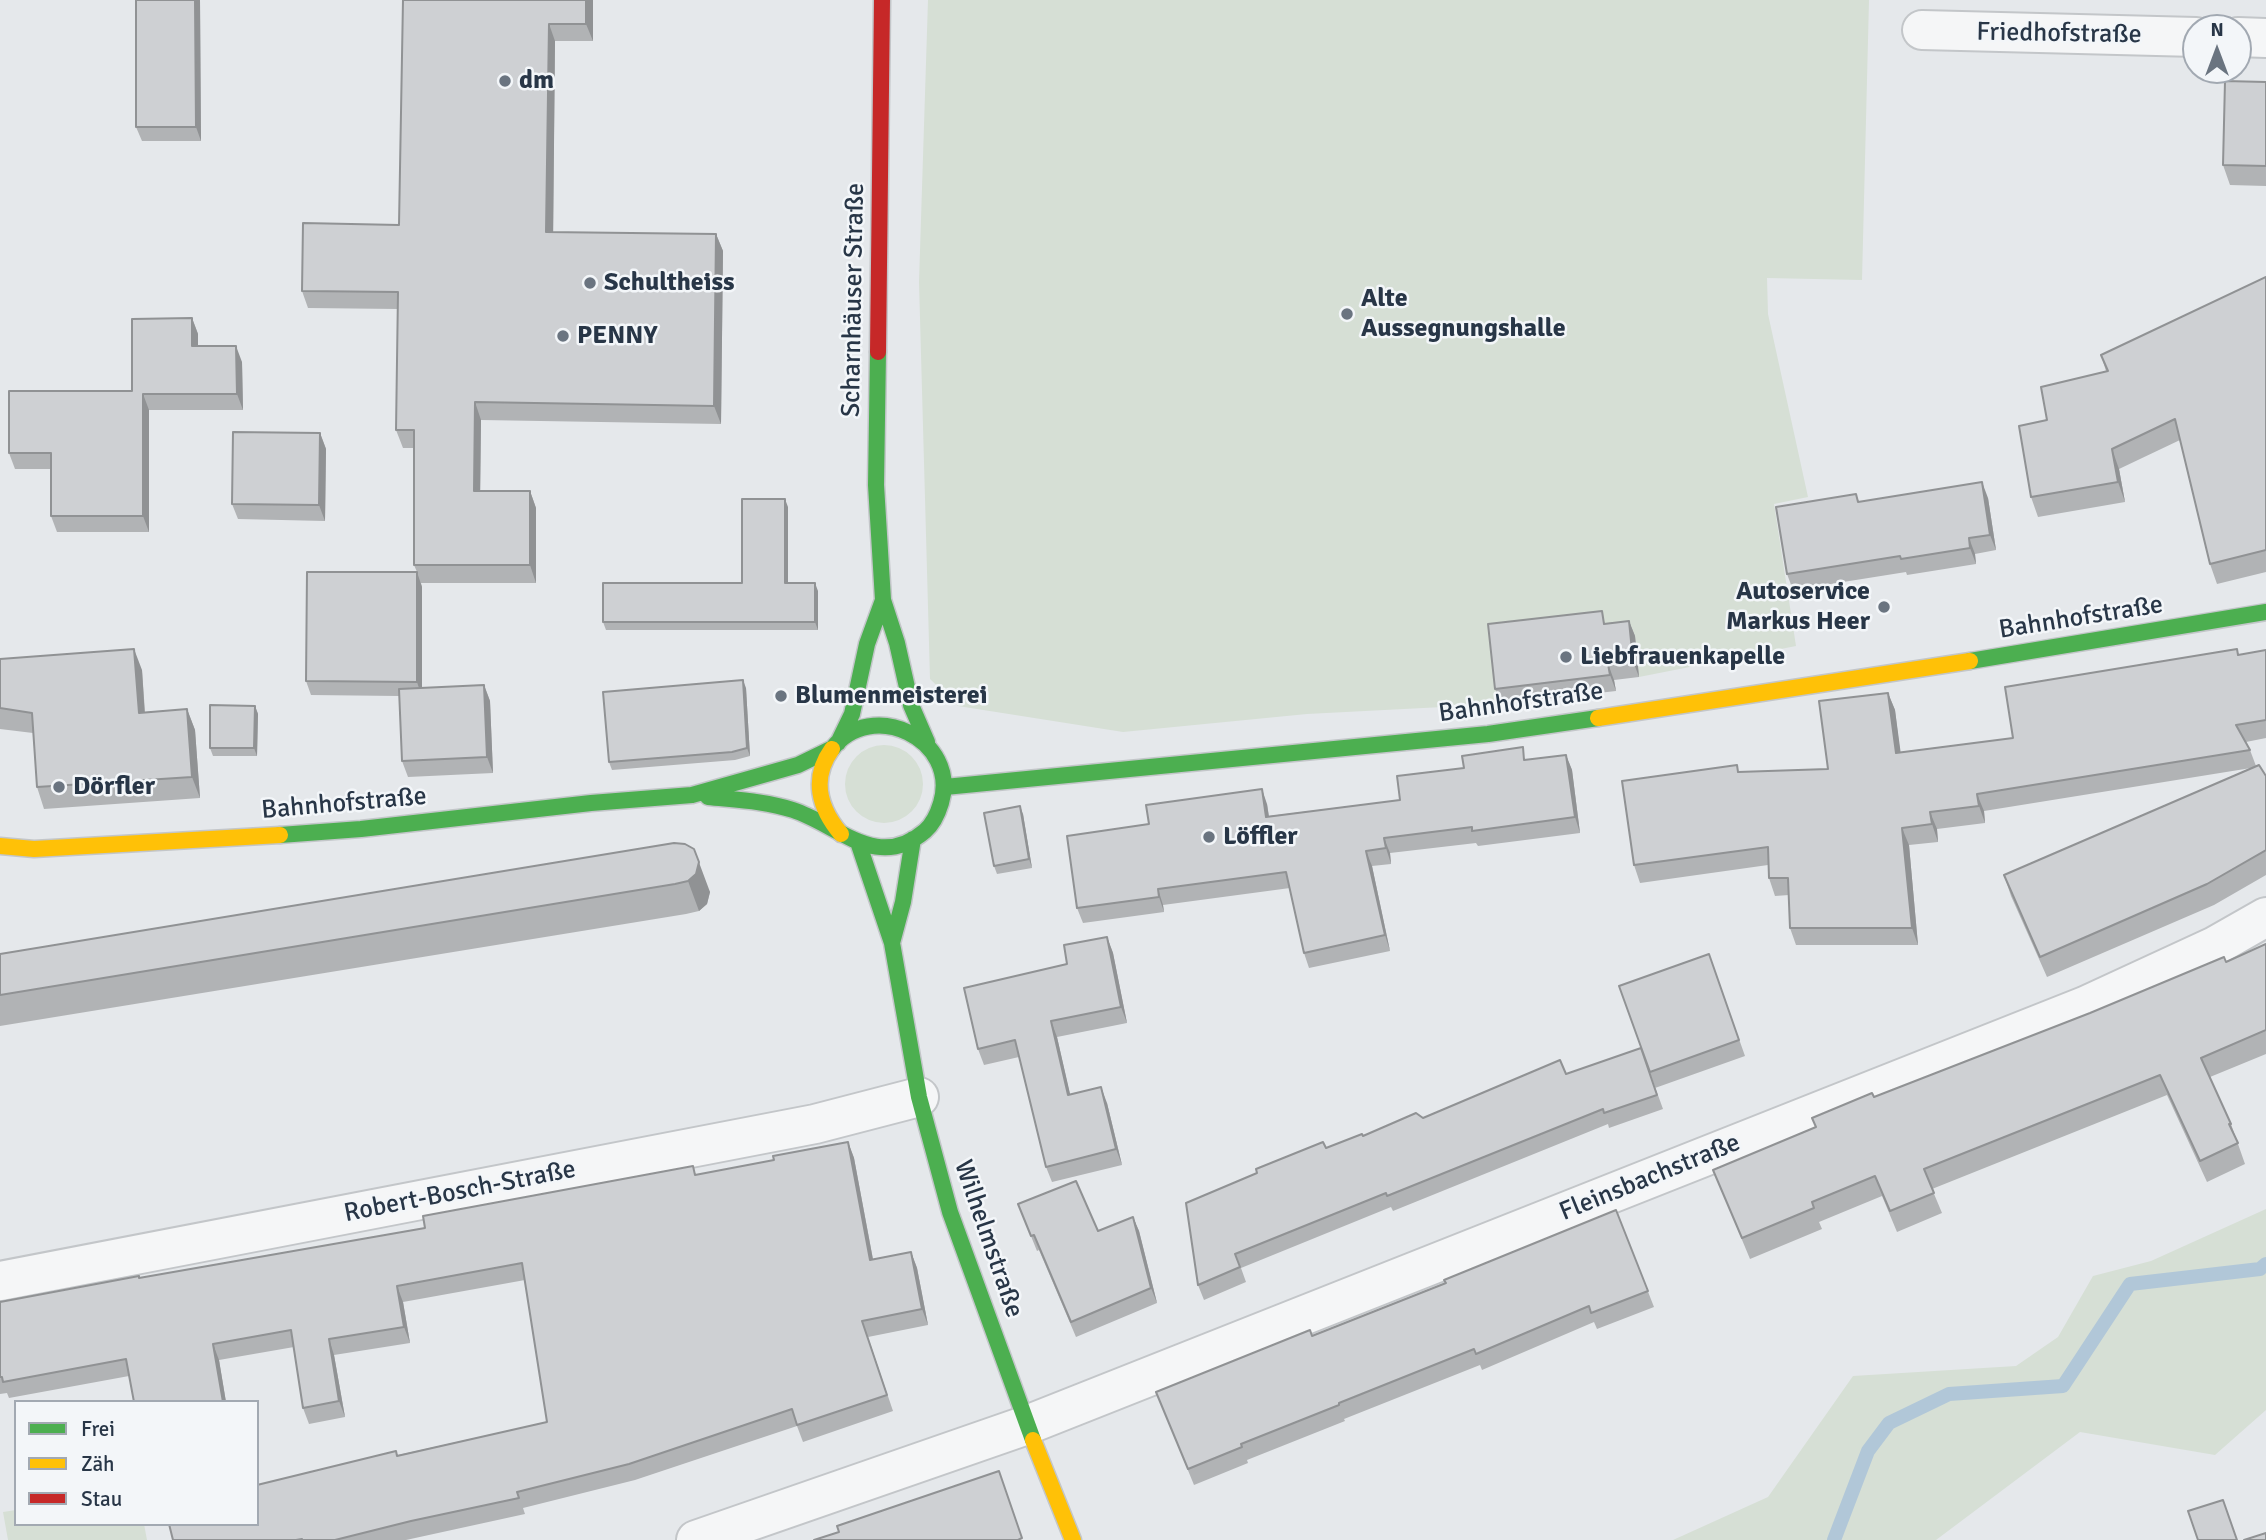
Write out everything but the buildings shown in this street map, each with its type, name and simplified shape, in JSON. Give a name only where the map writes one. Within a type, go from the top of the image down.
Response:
[{"type":"street","name":"Scharnhäuser Straße","points":[[882,0],[876,485],[883,600],[897,643],[911,705],[927,742]]},
{"type":"street","name":"Friedhofstraße","points":[[1922,30],[2182,37]]},
{"type":"street","name":"Scharnhäuser Straße","points":[[835,746],[852,713],[867,644],[883,600]]},
{"type":"street","name":"Bahnhofstraße","points":[[692,795],[782,806],[822,822],[859,845],[881,849],[905,844],[926,831],[940,811],[945,787],[1019,782],[1488,734],[1850,681],[2266,612]]},
{"type":"street","name":"Bahnhofstraße","points":[[841,834],[827,816],[820,795],[820,774],[842,738],[861,727],[882,723],[906,728],[927,742]]},
{"type":"street","points":[[927,742],[940,763],[945,787]]},
{"type":"street","name":"Bahnhofstraße","points":[[0,846],[34,849],[288,835],[692,795],[798,765],[835,746]]},
{"type":"street","name":"Wilhelmstraße","points":[[892,943],[903,902],[913,839]]},
{"type":"street","name":"Wilhelmstraße","points":[[859,845],[892,943],[919,1097],[950,1212],[1027,1425],[1073,1540]]},
{"type":"street","name":"Fleinsbachstraße","points":[[696,1540],[1027,1425],[2085,1006],[2215,946],[2266,917]]},
{"type":"street","name":"Robert-Bosch-Straße","points":[[0,1281],[815,1124],[919,1097]]},
{"type":"shaded area","points":[[928,0],[1869,0],[1862,280],[1767,278],[1768,314],[1808,497],[1774,504],[1796,646],[1639,677],[1494,641],[1501,704],[1307,714],[1123,732],[958,706],[930,679],[919,282]]},
{"type":"shaded area","points":[[884,745],[899,748],[916,762],[923,784],[920,799],[906,816],[884,823],[869,820],[852,806],[845,784],[848,769],[862,752]]},
{"type":"shaded area","points":[[2266,1209],[2266,1410],[2215,1455],[2080,1432],[1936,1540],[1673,1540],[1768,1497],[1853,1376],[2016,1366],[2058,1337],[2093,1276],[2151,1261]]},
{"type":"shaded area","points":[[14,1510],[14,1526],[144,1526],[147,1540],[8,1540],[3,1512]]},
{"type":"waterway","points":[[1834,1540],[1868,1451],[1889,1423],[1949,1394],[2063,1386],[2130,1284],[2260,1269],[2266,1264]]},
{"type":"traffic: fast","points":[[878,352],[876,485],[883,600],[897,643],[911,705],[927,742]]},
{"type":"traffic: fast","points":[[838,743],[852,714],[867,644],[883,600]]},
{"type":"traffic: fast","points":[[1970,661],[2266,612]]},
{"type":"traffic: fast","points":[[945,787],[1488,734],[1598,718]]},
{"type":"traffic: fast","points":[[708,797],[793,810],[858,842],[874,846],[891,847],[907,842],[930,825],[941,803],[943,780],[937,760],[925,744],[908,732],[889,726],[868,726],[849,734],[832,749]]},
{"type":"traffic: fast","points":[[280,835],[692,795],[798,765],[833,748]]},
{"type":"traffic: fast","points":[[892,943],[903,902],[913,839]]},
{"type":"traffic: fast","points":[[859,845],[892,943],[919,1097],[950,1212],[1033,1440]]},
{"type":"traffic: slow","points":[[1598,718],[1970,661]]},
{"type":"traffic: slow","points":[[832,749],[821,771],[820,793],[827,814],[841,834]]},
{"type":"traffic: slow","points":[[0,846],[34,849],[280,835]]},
{"type":"traffic: slow","points":[[1033,1440],[1073,1540]]},
{"type":"traffic: jam","points":[[878,352],[882,0]]},
{"type":"place","name":"dm","points":[[505,81]]},
{"type":"place","name":"Schultheiss","points":[[590,283]]},
{"type":"place","name":"Alte Aussegnungshalle","points":[[1347,314]]},
{"type":"place","name":"PENNY","points":[[563,336]]},
{"type":"place","name":"Autoservice Markus Heer","points":[[1884,607]]},
{"type":"place","name":"Liebfrauenkapelle","points":[[1566,657]]},
{"type":"place","name":"Blumenmeisterei","points":[[781,696]]},
{"type":"place","name":"Dörfler","points":[[59,787]]},
{"type":"place","name":"Löffler","points":[[1209,837]]}]
